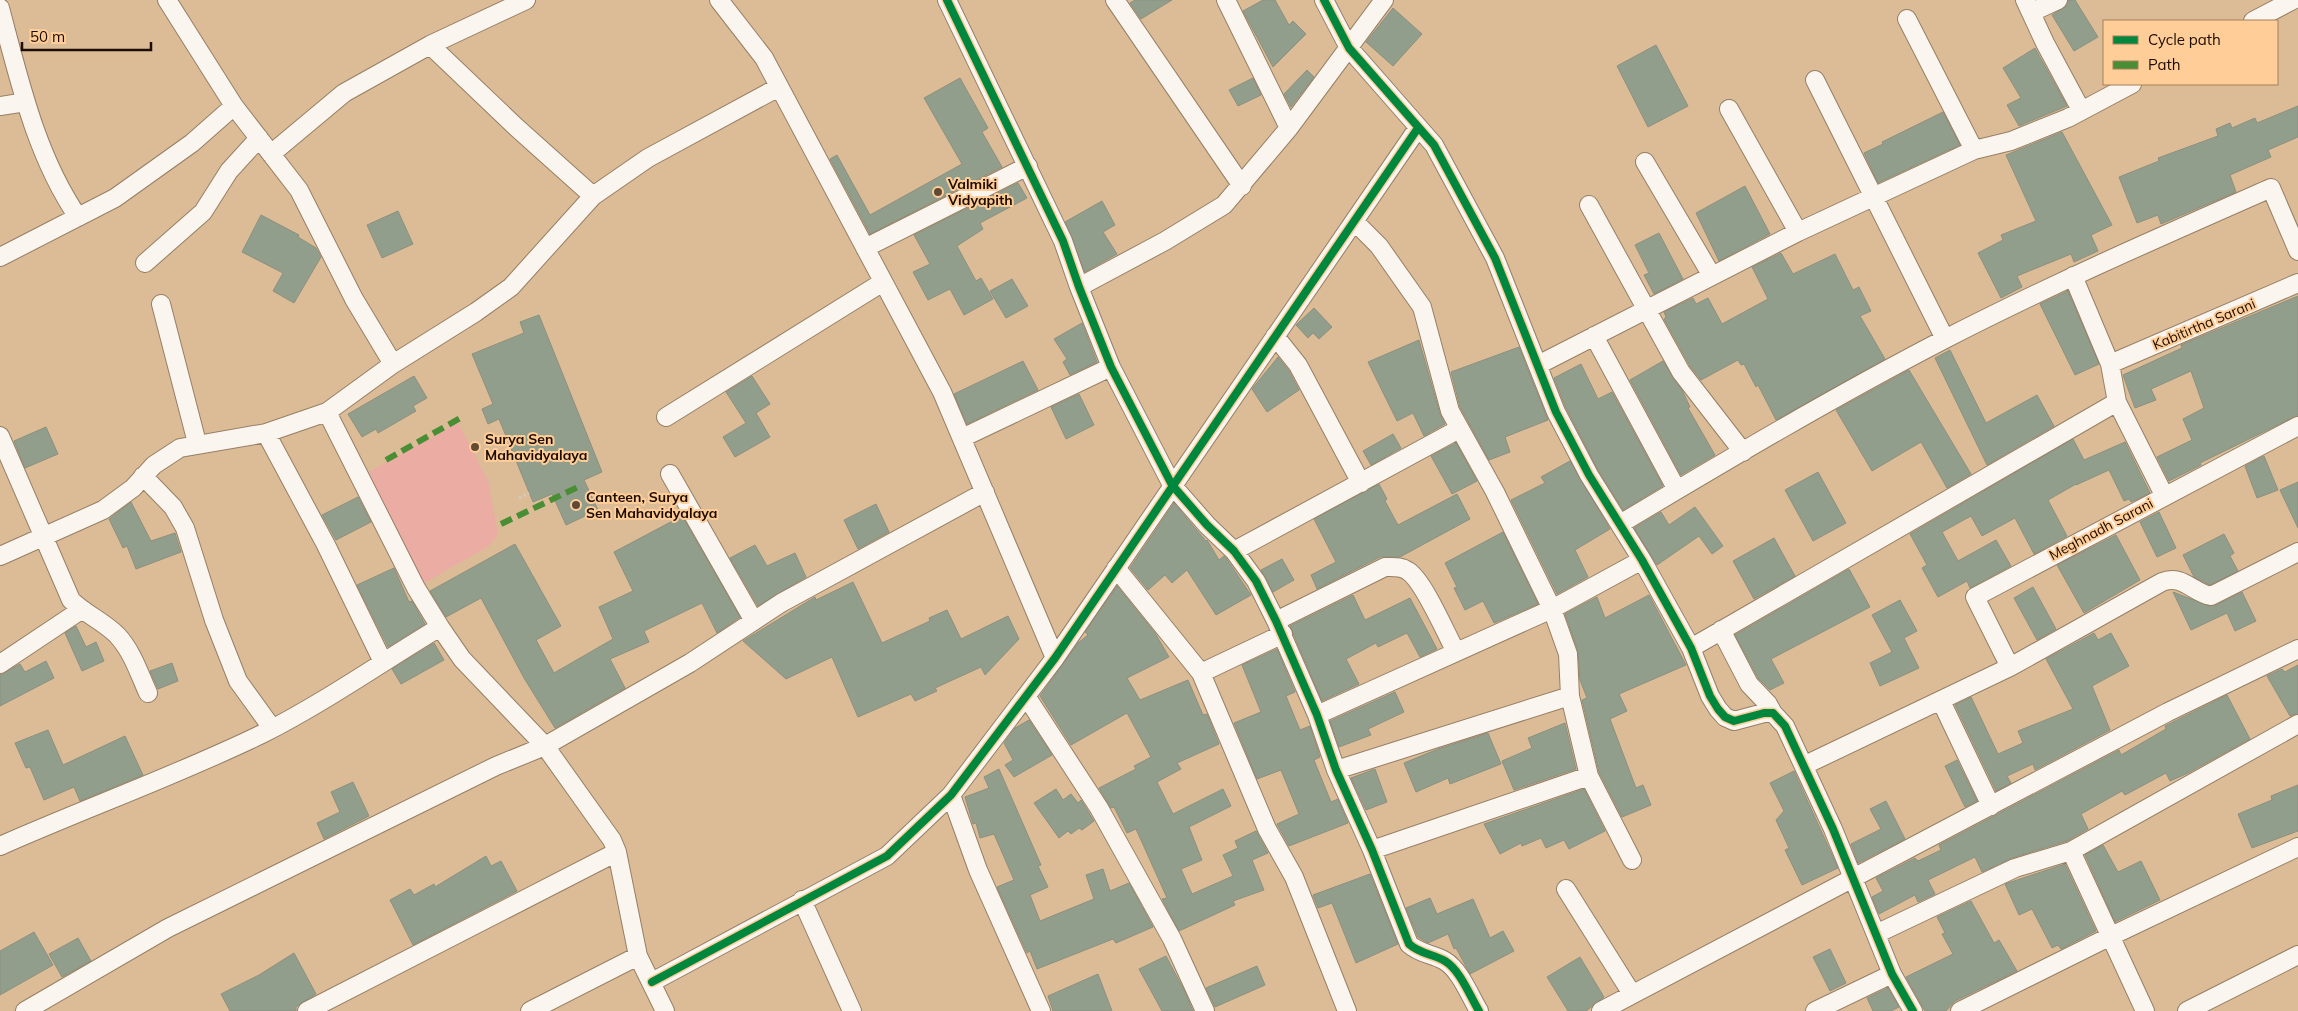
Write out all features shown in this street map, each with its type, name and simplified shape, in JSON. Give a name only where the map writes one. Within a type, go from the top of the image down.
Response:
[{"type":"street","points":[[166,0],[234,106],[302,196],[354,299],[393,364]]},
{"type":"street","points":[[271,154],[344,93],[430,45],[526,0]]},
{"type":"street","points":[[719,0],[764,58],[942,392],[1055,658]]},
{"type":"street","points":[[947,0],[1063,241],[1111,367],[1172,485],[1207,525],[1234,551],[1256,581],[1280,628],[1317,715],[1336,770],[1372,850],[1409,944],[1417,951],[1446,962],[1458,976],[1479,1011]]},
{"type":"street","points":[[1115,0],[1242,186]]},
{"type":"street","points":[[1226,0],[1289,128]]},
{"type":"street","points":[[1324,0],[1350,48],[1418,128],[1434,144],[1495,258],[1556,412],[1589,475],[1642,560],[1691,648],[1710,696],[1725,717],[1734,721],[1764,713],[1773,713]]},
{"type":"street","points":[[1079,287],[1165,241],[1224,205],[1289,128],[1384,0]]},
{"type":"street","points":[[2058,0],[2029,6],[2045,43],[2081,110]]},
{"type":"street","points":[[2255,20],[2294,0]]},
{"type":"street","points":[[0,8],[26,102],[61,192],[78,217]]},
{"type":"street","points":[[1907,20],[1974,150]]},
{"type":"street","points":[[430,45],[516,127],[593,196]]},
{"type":"street","points":[[1815,80],[1945,339]]},
{"type":"street","points":[[1538,365],[1798,232],[1974,150],[2011,141],[2081,110],[2130,85]]},
{"type":"street","points":[[0,556],[44,538],[103,510],[133,488],[165,456],[180,448],[197,443],[266,433],[328,412],[393,364],[476,312],[511,287],[593,196],[648,158],[779,87]]},
{"type":"street","points":[[0,106],[26,102]]},
{"type":"street","points":[[0,257],[123,192],[192,143],[234,106]]},
{"type":"street","points":[[1729,109],[1798,232]]},
{"type":"street","points":[[652,982],[887,856],[952,795],[1055,658],[1418,128]]},
{"type":"street","points":[[144,263],[203,212],[229,171],[259,138]]},
{"type":"street","points":[[1645,162],[1712,276]]},
{"type":"street","points":[[865,248],[1028,166]]},
{"type":"street","points":[[1620,524],[1743,452],[1945,339],[2074,276],[2271,188],[2298,251]]},
{"type":"street","points":[[1589,205],[1681,372],[1743,452]]},
{"type":"street","points":[[1355,222],[1378,246],[1422,307],[1441,384],[1459,429],[1495,492],[1552,609],[1568,654],[1570,696],[1589,776],[1632,860]]},
{"type":"street","points":[[2074,276],[2110,364],[2117,402],[2164,495]]},
{"type":"street","points":[[666,417],[883,282]]},
{"type":"street","name":"Kabitirtha Sarani","points":[[2110,364],[2298,283]]},
{"type":"street","points":[[161,304],[197,443]]},
{"type":"street","points":[[1275,336],[1298,365],[1361,483]]},
{"type":"street","points":[[1594,336],[1677,490]]},
{"type":"street","points":[[962,438],[1111,367]]},
{"type":"street","points":[[1691,648],[2117,402]]},
{"type":"street","points":[[328,412],[416,588],[440,627],[475,673],[545,746],[612,840],[617,852],[638,956],[652,982],[664,1011]]},
{"type":"street","name":"Meghnadh Sarani","points":[[2010,667],[1976,597],[2164,495],[2298,426]]},
{"type":"street","points":[[1234,551],[1459,429]]},
{"type":"street","points":[[266,433],[326,545],[383,662]]},
{"type":"street","points":[[0,436],[71,600],[81,610],[99,620],[117,635],[130,652],[148,693]]},
{"type":"street","points":[[670,474],[754,621]]},
{"type":"street","points":[[143,476],[173,507],[185,528],[214,620],[238,681],[272,728]]},
{"type":"street","points":[[25,1011],[168,928],[496,766],[545,746],[690,662],[780,602],[985,492]]},
{"type":"street","points":[[1805,765],[2010,667],[2171,578],[2181,580],[2202,594],[2211,596],[2298,552]]},
{"type":"street","points":[[1317,715],[1552,609],[1642,560]]},
{"type":"street","points":[[1201,673],[1385,567],[1397,566],[1409,571],[1420,584],[1456,652]]},
{"type":"street","points":[[1116,568],[1201,673],[1267,829],[1294,877],[1347,1011]]},
{"type":"street","points":[[0,664],[81,610]]},
{"type":"street","points":[[0,846],[166,777],[272,728],[314,706],[440,627]]},
{"type":"street","points":[[1721,630],[1749,684],[1785,726],[1805,765],[1892,974],[1913,1011]]},
{"type":"street","points":[[1601,1011],[2168,712],[2298,649]]},
{"type":"street","points":[[1026,696],[1099,808],[1172,939],[1205,1011]]},
{"type":"street","points":[[1336,770],[1570,696]]},
{"type":"street","points":[[1941,701],[1991,806]]},
{"type":"street","points":[[1876,934],[2015,868],[2071,851],[2298,724]]},
{"type":"street","points":[[1372,850],[1589,776]]},
{"type":"street","points":[[952,795],[978,870],[1041,1011]]},
{"type":"street","points":[[1960,1011],[2109,937],[2298,847]]},
{"type":"street","points":[[2071,851],[2109,937],[2145,1011]]},
{"type":"street","points":[[307,1011],[617,852]]},
{"type":"street","points":[[1566,889],[1632,994]]},
{"type":"street","points":[[802,900],[852,1011]]},
{"type":"street","points":[[2186,1011],[2298,955]]},
{"type":"street","points":[[530,1011],[638,956]]},
{"type":"street","points":[[1815,1011],[1892,974]]},
{"type":"path","points":[[519,498],[529,494]]},
{"type":"shaded area","points":[[458,423],[488,481],[498,535],[489,546],[421,585],[367,473]]},
{"type":"building","points":[[1135,0],[1172,0],[1141,19],[1130,3]]},
{"type":"building","points":[[1263,0],[1275,0],[1289,25],[1293,21],[1306,34],[1273,67],[1243,11]]},
{"type":"building","points":[[2069,0],[2075,0],[2098,37],[2074,51],[2052,15],[2066,6]]},
{"type":"building","points":[[1393,8],[1422,34],[1393,66],[1366,42]]},
{"type":"building","points":[[1656,45],[1688,106],[1648,127],[1617,66]]},
{"type":"building","points":[[2035,48],[2067,106],[2019,126],[2007,105],[2021,98],[2003,68]]},
{"type":"building","points":[[1307,70],[1314,77],[1291,107],[1284,94]]},
{"type":"building","points":[[960,78],[988,128],[982,132],[1002,167],[870,234],[830,159],[837,155],[870,215],[962,164],[924,98]]},
{"type":"building","points":[[1253,78],[1261,95],[1238,106],[1229,90]]},
{"type":"building","points":[[2298,106],[2298,137],[2268,150],[2271,157],[2230,175],[2236,192],[2161,224],[2158,215],[2137,223],[2119,177],[2159,161],[2158,158],[2218,136],[2216,129],[2230,123],[2232,128],[2255,118],[2257,123]]},
{"type":"building","points":[[1943,112],[1960,145],[1878,183],[1864,153]]},
{"type":"building","points":[[2062,132],[2112,225],[2091,235],[2098,251],[2074,262],[2071,254],[2017,276],[2022,287],[2001,298],[1978,253],[2003,240],[2001,235],[2036,221],[2006,155]]},
{"type":"building","points":[[1018,183],[1027,198],[980,223],[983,229],[957,246],[976,281],[981,278],[993,299],[964,315],[950,289],[928,300],[913,272],[930,264],[914,235]]},
{"type":"building","points":[[1745,186],[1770,234],[1719,261],[1696,213]]},
{"type":"building","points":[[1102,201],[1115,225],[1103,232],[1117,254],[1085,272],[1065,222]]},
{"type":"building","points":[[398,211],[413,244],[382,258],[367,225]]},
{"type":"building","points":[[261,215],[299,235],[298,237],[316,248],[321,257],[294,303],[273,291],[283,273],[242,252]]},
{"type":"building","points":[[1659,233],[1683,279],[1654,294],[1644,275],[1649,273],[1635,245]]},
{"type":"building","points":[[1781,253],[1793,274],[1835,254],[1853,290],[1859,287],[1871,311],[1860,316],[1885,359],[1776,420],[1758,385],[1756,387],[1744,364],[1741,365],[1738,360],[1701,380],[1690,366],[1664,319],[1666,317],[1664,312],[1693,298],[1696,304],[1708,298],[1722,324],[1768,299],[1752,267]]},
{"type":"building","points":[[1012,279],[1028,306],[1006,318],[990,291]]},
{"type":"building","points":[[2068,291],[2099,364],[2075,375],[2040,304]]},
{"type":"building","points":[[2298,296],[2298,415],[2200,463],[2201,465],[2169,481],[2157,457],[2192,440],[2183,419],[2204,408],[2191,371],[2151,389],[2156,400],[2135,408],[2123,375],[2182,348],[2181,345]]},
{"type":"building","points":[[1314,308],[1332,327],[1319,339],[1313,333],[1308,338],[1296,325]]},
{"type":"building","points":[[539,315],[602,472],[584,480],[598,510],[566,525],[552,494],[533,502],[499,419],[488,424],[482,409],[493,404],[472,354],[524,333],[520,322]]},
{"type":"building","points":[[1082,323],[1097,362],[1070,375],[1063,362],[1067,359],[1054,339]]},
{"type":"building","points":[[1419,340],[1440,414],[1445,424],[1424,436],[1413,413],[1397,421],[1368,362]]},
{"type":"building","points":[[1519,347],[1548,420],[1505,437],[1510,452],[1489,460],[1460,407],[1451,372]]},
{"type":"building","points":[[1950,350],[1986,423],[2037,395],[2054,426],[1987,465],[1935,358]]},
{"type":"building","points":[[1278,357],[1289,371],[1299,390],[1267,412],[1252,389]]},
{"type":"building","points":[[1023,361],[1038,390],[967,424],[954,394]]},
{"type":"building","points":[[1663,361],[1682,390],[1690,407],[1688,408],[1715,455],[1681,475],[1630,380]]},
{"type":"building","points":[[1581,364],[1598,399],[1612,392],[1663,486],[1623,510],[1598,470],[1566,408],[1554,378]]},
{"type":"building","points":[[1909,370],[1971,474],[1947,488],[1921,442],[1872,471],[1836,410]]},
{"type":"building","points":[[414,376],[427,398],[413,406],[416,411],[378,433],[376,429],[362,437],[348,414]]},
{"type":"building","points":[[752,376],[770,404],[756,413],[770,437],[735,457],[723,437],[746,423],[726,392]]},
{"type":"building","points":[[1079,394],[1094,425],[1066,439],[1051,407]]},
{"type":"building","points":[[46,427],[58,454],[25,468],[14,441]]},
{"type":"building","points":[[1393,434],[1401,448],[1371,465],[1363,451]]},
{"type":"building","points":[[2073,439],[2084,460],[2125,442],[2150,493],[2131,502],[2129,499],[2124,501],[2109,470],[2076,484],[2048,500],[2067,536],[2034,554],[2015,518],[1982,536],[1971,516],[1942,532],[1958,561],[1996,540],[2011,566],[1970,588],[1967,581],[1938,597],[1922,568],[1927,565],[1910,534]]},
{"type":"building","points":[[1456,443],[1477,481],[1452,494],[1431,456]]},
{"type":"building","points":[[2264,456],[2278,490],[2257,498],[2245,466]]},
{"type":"building","points":[[1570,461],[1610,529],[1575,550],[1588,577],[1557,594],[1511,500],[1545,483],[1541,477]]},
{"type":"building","points":[[1818,472],[1846,523],[1813,541],[1785,490]]},
{"type":"building","points":[[2298,482],[2298,528],[2280,490]]},
{"type":"building","points":[[1379,484],[1387,499],[1385,501],[1398,525],[1457,494],[1470,519],[1400,557],[1380,557],[1317,589],[1311,575],[1336,562],[1314,519]]},
{"type":"building","points":[[358,497],[371,522],[336,540],[322,515]]},
{"type":"building","points":[[131,502],[151,541],[175,533],[181,552],[136,569],[127,546],[123,548],[109,519]]},
{"type":"building","points":[[1174,503],[1207,540],[1219,560],[1224,556],[1226,558],[1251,595],[1216,615],[1187,570],[1172,583],[1165,575],[1148,590],[1130,568]]},
{"type":"building","points":[[876,504],[889,532],[858,549],[844,520]]},
{"type":"building","points":[[1695,507],[1723,546],[1712,554],[1699,536],[1657,565],[1634,528],[1661,512],[1669,525]]},
{"type":"building","points":[[2159,512],[2176,548],[2157,557],[2140,522]]},
{"type":"building","points":[[682,516],[740,617],[717,633],[702,603],[644,631],[649,642],[610,659],[625,688],[555,728],[524,678],[481,598],[446,617],[430,591],[515,544],[561,626],[536,640],[554,673],[613,639],[599,607],[633,591],[614,552]]},
{"type":"building","points":[[1503,532],[1538,604],[1494,623],[1483,601],[1465,610],[1454,588],[1457,587],[1445,563]]},
{"type":"building","points":[[2224,534],[2234,553],[2230,556],[2238,571],[2210,585],[2194,577],[2183,555]]},
{"type":"building","points":[[2116,535],[2140,580],[2084,613],[2057,565]]},
{"type":"building","points":[[1774,538],[1795,576],[1754,599],[1733,561]]},
{"type":"building","points":[[755,545],[767,566],[795,553],[806,577],[758,606],[730,558]]},
{"type":"building","points":[[1282,559],[1294,580],[1273,592],[1261,570]]},
{"type":"building","points":[[394,568],[409,602],[412,601],[425,624],[388,647],[357,585]]},
{"type":"building","points":[[1849,569],[1870,607],[1771,659],[1784,683],[1770,690],[1758,678],[1735,635]]},
{"type":"building","points":[[853,582],[882,643],[930,621],[929,618],[947,610],[961,639],[1008,616],[1019,639],[985,675],[981,667],[935,688],[937,691],[915,701],[911,694],[858,717],[832,657],[786,679],[743,641],[815,597],[816,600]]},
{"type":"building","points":[[1117,586],[1155,633],[1169,657],[1127,678],[1140,700],[1188,680],[1203,715],[1207,714],[1219,744],[1177,763],[1181,769],[1157,782],[1173,814],[1223,789],[1231,806],[1189,827],[1202,860],[1181,869],[1192,894],[1233,876],[1223,855],[1238,848],[1235,841],[1256,831],[1268,853],[1252,860],[1264,890],[1233,901],[1235,905],[1179,931],[1162,899],[1167,898],[1136,829],[1127,833],[1114,807],[1111,808],[1099,788],[1136,769],[1134,766],[1151,757],[1127,713],[1071,745],[1040,696],[1078,643],[1088,635],[1085,632]]},
{"type":"building","points":[[2033,587],[2056,629],[2037,640],[2014,598]]},
{"type":"building","points":[[2173,592],[2209,606],[2216,605],[2242,592],[2256,621],[2235,631],[2227,613],[2191,630]]},
{"type":"building","points":[[1353,595],[1365,620],[1410,598],[1437,649],[1420,657],[1407,633],[1378,647],[1376,643],[1346,659],[1359,684],[1322,701],[1290,626]]},
{"type":"building","points":[[1649,595],[1686,665],[1619,694],[1627,711],[1610,719],[1636,788],[1643,785],[1651,805],[1622,817],[1599,772],[1582,700],[1587,698],[1580,680],[1578,651],[1565,614],[1597,597],[1605,618]]},
{"type":"building","points":[[1900,600],[1917,631],[1904,638],[1919,668],[1880,686],[1870,663],[1892,652],[1872,615]]},
{"type":"building","points":[[76,626],[86,647],[96,642],[104,661],[82,671],[65,633]]},
{"type":"building","points":[[2094,633],[2098,640],[2111,633],[2129,666],[2092,686],[2110,730],[2035,770],[2033,764],[2007,776],[2011,783],[1996,791],[1955,705],[1971,697],[1998,754],[2023,743],[2018,731],[2073,709],[2046,659]]},
{"type":"building","points":[[434,643],[444,660],[401,684],[392,669]]},
{"type":"building","points":[[1277,649],[1295,692],[1286,696],[1300,730],[1310,726],[1320,757],[1314,760],[1331,802],[1338,799],[1348,823],[1289,846],[1277,824],[1299,814],[1281,770],[1257,779],[1234,723],[1261,712],[1242,665]]},
{"type":"building","points":[[46,661],[54,678],[0,706],[0,675],[20,664],[25,672]]},
{"type":"building","points":[[172,663],[178,681],[158,689],[150,671]]},
{"type":"building","points":[[2298,665],[2298,713],[2290,716],[2267,676],[2282,669],[2285,672]]},
{"type":"building","points":[[1395,692],[1404,712],[1368,729],[1371,735],[1339,747],[1330,721]]},
{"type":"building","points":[[2227,695],[2250,739],[2170,781],[2166,773],[2125,795],[2122,791],[2081,814],[2088,829],[2067,841],[2012,858],[1982,872],[1975,857],[1928,880],[1935,894],[1918,902],[1915,895],[1879,914],[1872,897],[1883,891],[1876,878],[1915,858],[1918,861],[1941,850],[1939,845],[2119,750],[2121,755],[2166,729],[2165,726]]},
{"type":"building","points":[[1029,720],[1052,755],[1014,777],[1005,765],[1013,760],[1004,743],[1015,728]]},
{"type":"building","points":[[1565,723],[1576,769],[1514,790],[1502,761],[1532,748],[1528,738]]},
{"type":"building","points":[[48,730],[63,765],[125,736],[143,775],[80,801],[74,787],[44,800],[30,767],[26,768],[15,743]]},
{"type":"building","points":[[1488,733],[1501,764],[1450,784],[1448,778],[1416,792],[1404,763],[1438,749]]},
{"type":"building","points":[[1957,760],[1977,801],[1965,807],[1945,766]]},
{"type":"building","points":[[999,769],[1041,865],[1038,866],[1048,887],[1030,895],[1040,921],[1094,899],[1086,875],[1103,869],[1110,891],[1129,883],[1153,927],[1116,943],[1113,939],[1037,969],[1030,951],[1027,953],[997,887],[1014,880],[994,834],[980,838],[976,823],[973,824],[965,797],[989,788],[984,777]]},
{"type":"building","points":[[1375,769],[1387,802],[1366,810],[1351,778]]},
{"type":"building","points":[[1794,771],[1838,868],[1802,885],[1785,850],[1789,848],[1776,820],[1784,811],[1770,783]]},
{"type":"building","points":[[353,782],[369,816],[324,839],[317,823],[340,812],[331,792]]},
{"type":"building","points":[[2298,785],[2298,831],[2252,848],[2238,814],[2272,800],[2271,796]]},
{"type":"building","points":[[1056,789],[1063,800],[1071,794],[1078,803],[1081,800],[1094,821],[1082,830],[1079,828],[1071,834],[1068,831],[1059,838],[1034,803]]},
{"type":"building","points":[[1584,789],[1605,831],[1569,849],[1564,840],[1546,848],[1541,838],[1522,846],[1521,843],[1500,854],[1484,824]]},
{"type":"building","points":[[1886,801],[1905,839],[1858,863],[1851,844],[1881,829],[1870,809]]},
{"type":"building","points":[[2103,845],[2118,872],[2141,861],[2160,900],[2115,922],[2085,855]]},
{"type":"building","points":[[486,856],[491,866],[501,861],[517,891],[413,945],[390,900],[410,889],[414,895],[434,884],[435,887]]},
{"type":"building","points":[[2065,864],[2096,931],[2061,949],[2058,945],[2052,948],[2032,909],[2019,915],[2005,884]]},
{"type":"building","points":[[1370,874],[1398,944],[1356,963],[1332,903],[1318,908],[1313,895]]},
{"type":"building","points":[[1430,898],[1437,914],[1473,899],[1490,938],[1503,931],[1514,951],[1470,974],[1456,948],[1454,949],[1448,934],[1428,943],[1418,937],[1406,908]]},
{"type":"building","points":[[1971,901],[1994,943],[1999,940],[2017,971],[1955,1001],[1946,1011],[1925,1011],[1906,977],[1953,954],[1942,934],[1945,933],[1937,917]]},
{"type":"building","points":[[34,932],[53,965],[0,995],[0,951]]},
{"type":"building","points":[[78,938],[91,961],[62,977],[49,954]]},
{"type":"building","points":[[1830,949],[1846,983],[1830,991],[1813,957]]},
{"type":"building","points":[[294,953],[316,994],[296,1007],[296,1011],[230,1011],[221,994],[259,975]]},
{"type":"building","points":[[1166,956],[1193,1011],[1162,1011],[1139,969]]},
{"type":"building","points":[[1580,957],[1604,997],[1586,1011],[1568,1011],[1547,977]]},
{"type":"building","points":[[1257,966],[1265,985],[1215,1007],[1206,988]]},
{"type":"building","points":[[1098,974],[1112,1011],[1053,1011],[1048,996]]},
{"type":"building","points":[[1888,988],[1899,1007],[1891,1011],[1873,1011],[1867,998]]},
{"type":"marked path","points":[[386,460],[464,416]]},
{"type":"marked path","points":[[501,524],[578,487]]},
{"type":"cycle path","points":[[947,0],[1063,241],[1111,367],[1172,485],[1207,525],[1234,551],[1256,581],[1276,621],[1317,715],[1336,770],[1372,850],[1409,944],[1450,965],[1460,977],[1479,1011]]},
{"type":"cycle path","points":[[1324,0],[1349,48],[1434,145],[1495,258],[1556,412],[1589,475],[1642,560],[1691,648],[1710,696],[1718,709],[1725,717],[1734,721],[1764,713],[1773,713],[1785,726],[1833,829],[1892,974],[1913,1011]]},
{"type":"cycle path","points":[[652,982],[887,856],[951,795],[1055,658],[1418,128]]},
{"type":"place","name":"Valmiki Vidyapith","points":[[938,192]]},
{"type":"place","name":"Surya Sen Mahavidyalaya","points":[[475,447]]},
{"type":"place","name":"Canteen, Surya Sen Mahavidyalaya","points":[[576,505]]}]
